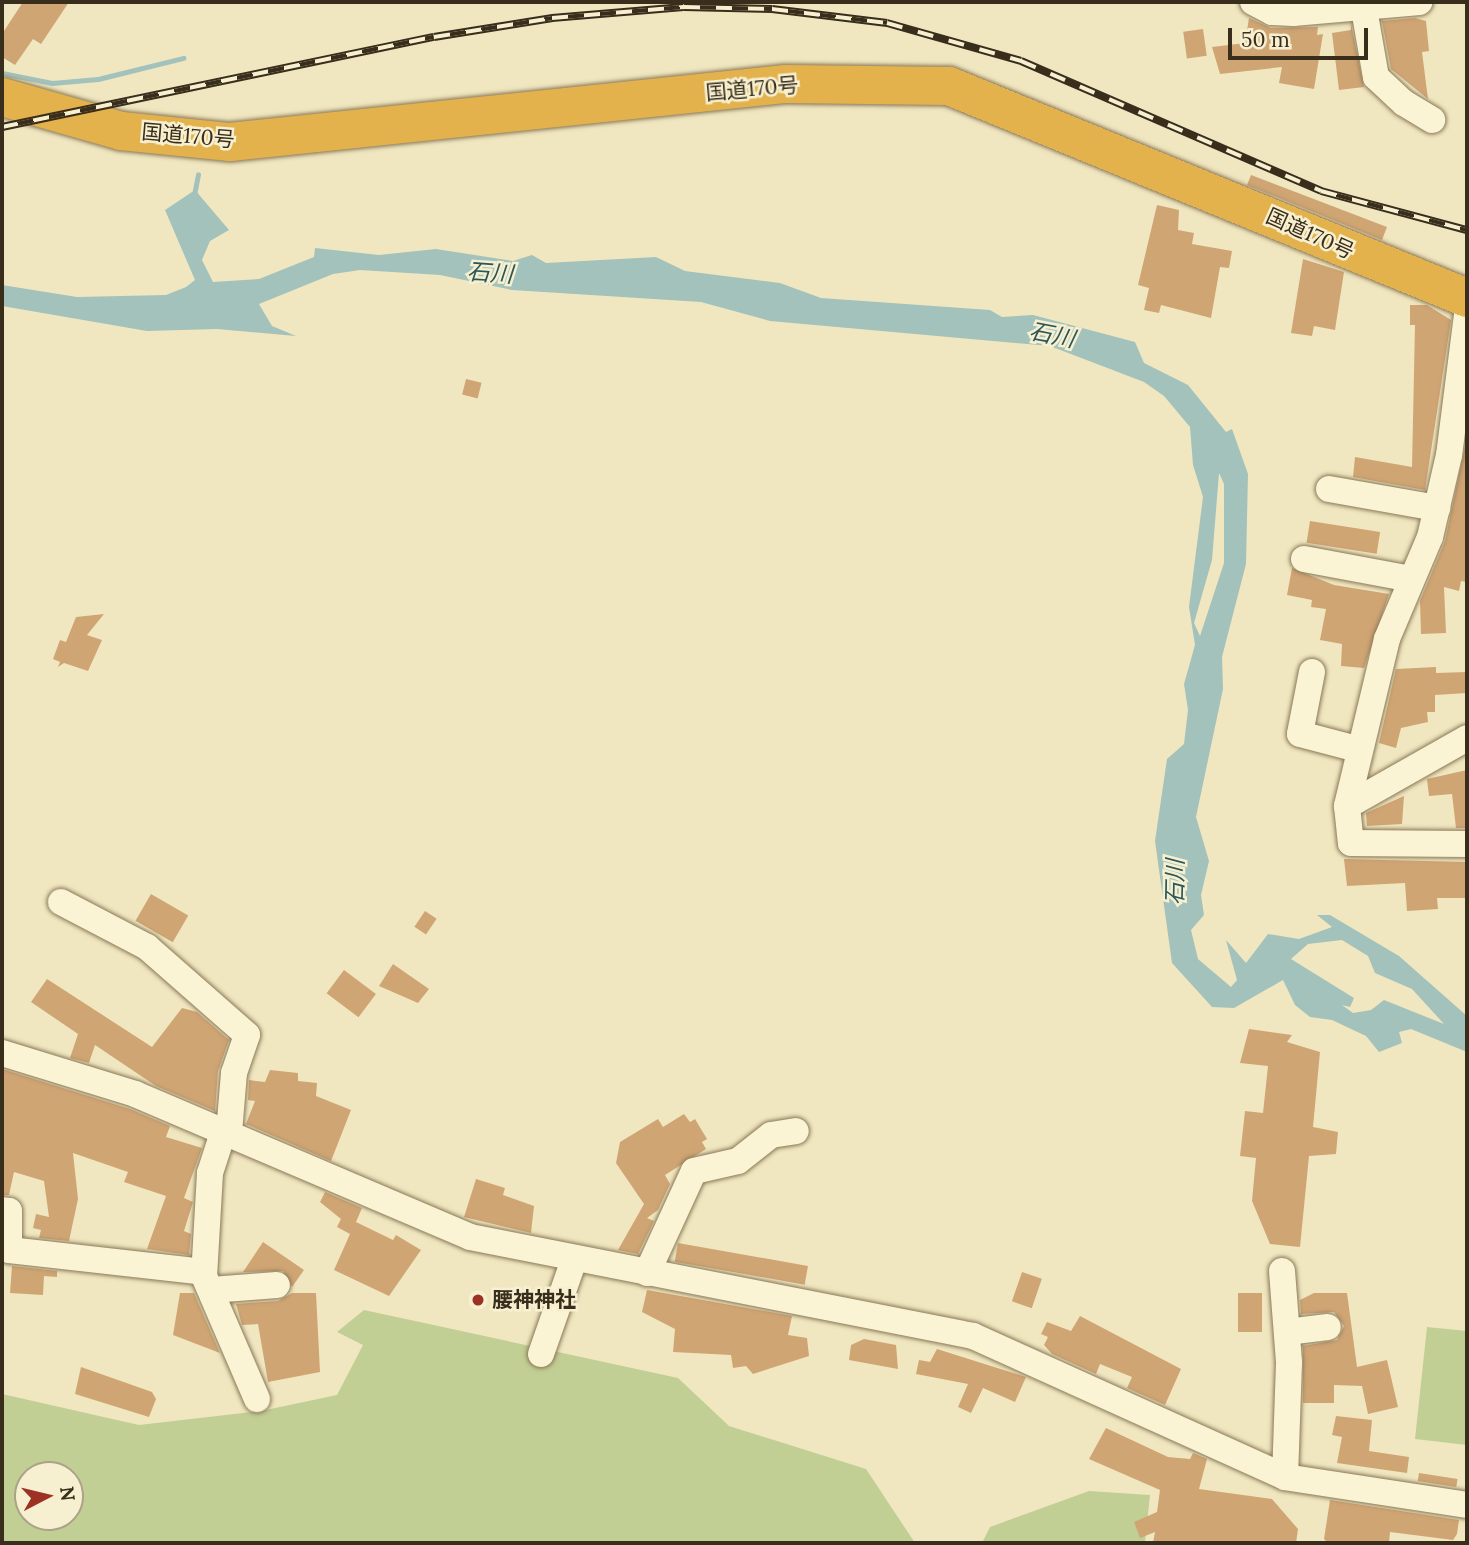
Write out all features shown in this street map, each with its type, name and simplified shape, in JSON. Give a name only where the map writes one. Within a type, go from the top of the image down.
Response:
[{"type":"highway","name":"国道170号","points":[[2,97],[121,131],[230,142],[786,84],[949,86],[1467,298]]},
{"type":"street","points":[[1253,2],[1283,13],[1364,9],[1420,2]]},
{"type":"street","points":[[1364,9],[1376,77],[1404,103],[1432,120]]},
{"type":"street","points":[[1467,315],[1458,456],[1387,639],[1357,749],[1347,806],[1351,843],[1467,844]]},
{"type":"street","points":[[1329,489],[1369,486],[1437,508]]},
{"type":"street","points":[[1304,559],[1341,555],[1411,579]]},
{"type":"street","points":[[1315,686],[1300,734],[1357,749]]},
{"type":"street","points":[[1347,806],[1467,738]]},
{"type":"street","points":[[61,902],[148,947],[247,1035],[234,1073],[229,1133],[221,1139],[210,1173],[207,1281],[257,1399]]},
{"type":"street","points":[[2,1054],[135,1094],[470,1237],[575,1260],[973,1336],[1285,1477],[1467,1505]]},
{"type":"street","points":[[647,1273],[694,1171],[738,1161],[771,1135],[796,1131]]},
{"type":"street","points":[[2,1210],[9,1211],[9,1250],[207,1281],[277,1284]]},
{"type":"street","points":[[541,1354],[575,1260]]},
{"type":"street","points":[[1282,1271],[1287,1332],[1285,1477]]},
{"type":"street","points":[[1287,1332],[1328,1327]]},
{"type":"green space","points":[[364,1310],[678,1378],[729,1426],[866,1469],[915,1543],[2,1543],[2,1394],[139,1425],[261,1411],[337,1395],[363,1345],[337,1332]]},
{"type":"green space","points":[[1427,1327],[1467,1331],[1467,1445],[1415,1439]]},
{"type":"green space","points":[[1089,1491],[1150,1495],[1145,1543],[982,1543],[990,1527]]},
{"type":"water","name":"石川","points":[[195,190],[229,230],[210,241],[202,260],[213,282],[259,279],[314,257],[315,248],[379,255],[436,249],[513,261],[532,255],[546,263],[656,257],[685,271],[780,283],[821,298],[990,310],[1002,317],[1033,315],[1135,342],[1144,363],[1188,385],[1226,432],[1232,429],[1248,474],[1246,564],[1222,657],[1223,689],[1196,817],[1209,861],[1201,895],[1204,915],[1191,930],[1198,959],[1231,987],[1237,980],[1226,940],[1246,963],[1268,934],[1299,939],[1332,927],[1317,915],[1330,915],[1399,956],[1467,1016],[1467,1052],[1411,1029],[1399,1032],[1402,1043],[1379,1052],[1366,1036],[1332,1020],[1310,1017],[1295,1005],[1283,980],[1234,1008],[1212,1007],[1172,963],[1155,841],[1167,759],[1184,744],[1188,710],[1184,684],[1195,645],[1189,607],[1203,497],[1193,465],[1190,427],[1164,396],[1144,382],[1050,346],[770,321],[701,302],[512,290],[440,275],[360,270],[333,274],[259,304],[272,326],[296,336],[217,329],[147,331],[2,306],[2,285],[77,297],[166,295],[186,287],[195,280],[165,210]],"holes":[[[1219,473],[1224,484],[1224,563],[1200,636],[1194,623],[1212,560]],[[1342,940],[1368,956],[1375,973],[1412,989],[1444,1024],[1384,1000],[1371,1010],[1353,1013],[1342,1005],[1350,1007],[1354,998],[1291,959],[1308,944]]]},
{"type":"building","points":[[23,2],[69,2],[41,44],[33,39],[15,65],[2,57],[2,34]]},
{"type":"building","points":[[1249,18],[1271,28],[1318,27],[1317,35],[1323,34],[1314,89],[1279,83],[1282,67],[1220,74],[1212,47],[1245,43]]},
{"type":"building","points":[[1415,18],[1426,21],[1429,51],[1422,52],[1428,99],[1391,69],[1382,21]]},
{"type":"building","points":[[1351,24],[1364,87],[1339,90],[1332,33],[1351,30]]},
{"type":"building","points":[[1203,29],[1207,56],[1187,59],[1183,32]]},
{"type":"building","points":[[1251,175],[1387,227],[1382,240],[1247,185]]},
{"type":"building","points":[[1157,205],[1179,210],[1178,230],[1194,233],[1192,244],[1232,251],[1229,268],[1220,267],[1211,318],[1161,305],[1159,313],[1144,310],[1149,288],[1138,285]]},
{"type":"building","points":[[1303,259],[1344,272],[1335,330],[1314,326],[1312,336],[1291,333]]},
{"type":"building","points":[[1410,305],[1427,305],[1451,320],[1425,490],[1353,477],[1355,457],[1412,467],[1415,325],[1410,325]]},
{"type":"building","points":[[466,379],[482,383],[478,398],[462,395]]},
{"type":"building","points":[[1467,437],[1467,582],[1461,581],[1459,591],[1444,587],[1446,633],[1421,634],[1420,601],[1445,541]]},
{"type":"building","points":[[1310,521],[1380,532],[1377,554],[1307,543]]},
{"type":"building","points":[[1292,568],[1334,585],[1389,594],[1364,668],[1341,666],[1342,644],[1320,640],[1326,609],[1311,607],[1312,600],[1287,595]]},
{"type":"building","points":[[104,614],[87,635],[102,640],[88,671],[64,663],[58,667],[60,662],[53,659],[60,640],[66,642],[76,617]]},
{"type":"building","points":[[1436,667],[1436,673],[1467,672],[1467,693],[1435,695],[1435,712],[1427,712],[1428,722],[1401,728],[1396,748],[1379,743],[1396,669]]},
{"type":"building","points":[[1467,770],[1467,828],[1456,828],[1452,794],[1429,796],[1427,779]]},
{"type":"building","points":[[1404,796],[1402,824],[1367,826],[1366,813]]},
{"type":"building","points":[[1344,859],[1467,862],[1467,898],[1437,898],[1438,909],[1407,911],[1405,883],[1347,886]]},
{"type":"building","points":[[151,894],[188,916],[173,942],[136,921]]},
{"type":"building","points":[[425,911],[437,919],[426,935],[414,927]]},
{"type":"building","points":[[393,964],[429,989],[418,1003],[379,986]]},
{"type":"building","points":[[344,970],[376,994],[358,1017],[327,993]]},
{"type":"building","points":[[47,979],[152,1047],[182,1008],[197,1012],[229,1040],[218,1071],[215,1111],[156,1086],[95,1045],[89,1063],[70,1058],[78,1034],[31,1002]]},
{"type":"building","points":[[1249,1029],[1292,1035],[1287,1042],[1320,1052],[1313,1127],[1338,1132],[1336,1154],[1309,1156],[1300,1247],[1270,1244],[1252,1201],[1256,1158],[1240,1156],[1245,1111],[1263,1113],[1268,1066],[1240,1063]]},
{"type":"building","points":[[2,1069],[130,1109],[170,1126],[166,1137],[202,1148],[184,1198],[193,1202],[184,1231],[191,1234],[189,1255],[147,1249],[166,1196],[124,1182],[128,1172],[73,1153],[78,1199],[69,1241],[39,1238],[41,1230],[33,1228],[36,1214],[49,1217],[44,1181],[14,1172],[9,1195],[2,1195]]},
{"type":"building","points":[[270,1070],[298,1073],[298,1081],[317,1083],[316,1096],[351,1110],[331,1161],[246,1124],[255,1101],[248,1100],[249,1080],[265,1082]]},
{"type":"building","points":[[684,1114],[690,1122],[695,1119],[707,1139],[702,1142],[706,1149],[665,1175],[670,1184],[658,1210],[647,1218],[654,1221],[638,1254],[618,1250],[644,1204],[616,1163],[620,1142],[658,1119],[663,1127]]},
{"type":"building","points":[[476,1179],[505,1188],[503,1195],[534,1206],[531,1233],[464,1217]]},
{"type":"building","points":[[325,1192],[362,1208],[356,1222],[393,1240],[396,1235],[421,1250],[389,1296],[334,1270],[350,1234],[337,1227],[341,1219],[320,1202]]},
{"type":"building","points":[[263,1242],[304,1270],[292,1287],[283,1271],[243,1272]]},
{"type":"building","points":[[678,1243],[808,1266],[805,1285],[675,1262]]},
{"type":"building","points":[[12,1266],[57,1271],[57,1277],[44,1276],[43,1295],[10,1293]]},
{"type":"building","points":[[1022,1272],[1042,1279],[1032,1308],[1012,1301]]},
{"type":"building","points":[[647,1290],[792,1316],[788,1335],[807,1338],[809,1356],[753,1374],[746,1366],[733,1368],[731,1355],[673,1352],[675,1329],[642,1312]]},
{"type":"building","points":[[180,1293],[194,1293],[220,1353],[173,1335]]},
{"type":"building","points":[[292,1293],[316,1293],[320,1372],[268,1382],[258,1324],[242,1325],[236,1304],[278,1301]]},
{"type":"building","points":[[1238,1293],[1262,1293],[1262,1332],[1238,1332]]},
{"type":"building","points":[[1314,1293],[1347,1293],[1357,1367],[1387,1360],[1398,1407],[1368,1414],[1362,1386],[1334,1385],[1334,1403],[1303,1403],[1303,1346],[1337,1340],[1344,1326],[1334,1312],[1301,1314],[1300,1300]]},
{"type":"building","points":[[1080,1316],[1181,1369],[1165,1405],[1127,1388],[1132,1377],[1100,1364],[1096,1374],[1052,1354],[1044,1345],[1048,1337],[1041,1334],[1047,1322],[1071,1331]]},
{"type":"building","points":[[864,1339],[896,1345],[898,1369],[849,1360],[851,1345]]},
{"type":"building","points":[[937,1349],[1026,1377],[1015,1402],[983,1388],[971,1413],[958,1407],[968,1384],[916,1374],[919,1360],[930,1362]]},
{"type":"building","points":[[81,1367],[152,1392],[156,1399],[149,1417],[75,1394]]},
{"type":"building","points":[[1336,1416],[1372,1420],[1369,1451],[1409,1457],[1407,1473],[1337,1463],[1342,1437],[1332,1435]]},
{"type":"building","points":[[1106,1428],[1168,1457],[1190,1459],[1193,1453],[1207,1459],[1199,1489],[1272,1499],[1298,1529],[1296,1543],[1153,1543],[1155,1532],[1140,1538],[1134,1522],[1157,1512],[1160,1490],[1089,1459]]},
{"type":"building","points":[[1419,1473],[1458,1479],[1456,1487],[1418,1481]]},
{"type":"building","points":[[1330,1500],[1459,1520],[1457,1534],[1453,1540],[1390,1532],[1389,1543],[1328,1543],[1324,1539]]},
{"type":"waterway","points":[[2,73],[52,83],[98,79],[183,58]]},
{"type":"waterway","points":[[194,195],[198,174]]},
{"type":"railway","points":[[2,127],[434,37],[552,18],[684,7],[772,9],[887,23],[1021,61],[1321,191],[1467,230]]},
{"type":"place","name":"腰神神社","points":[[478,1300]]}]
